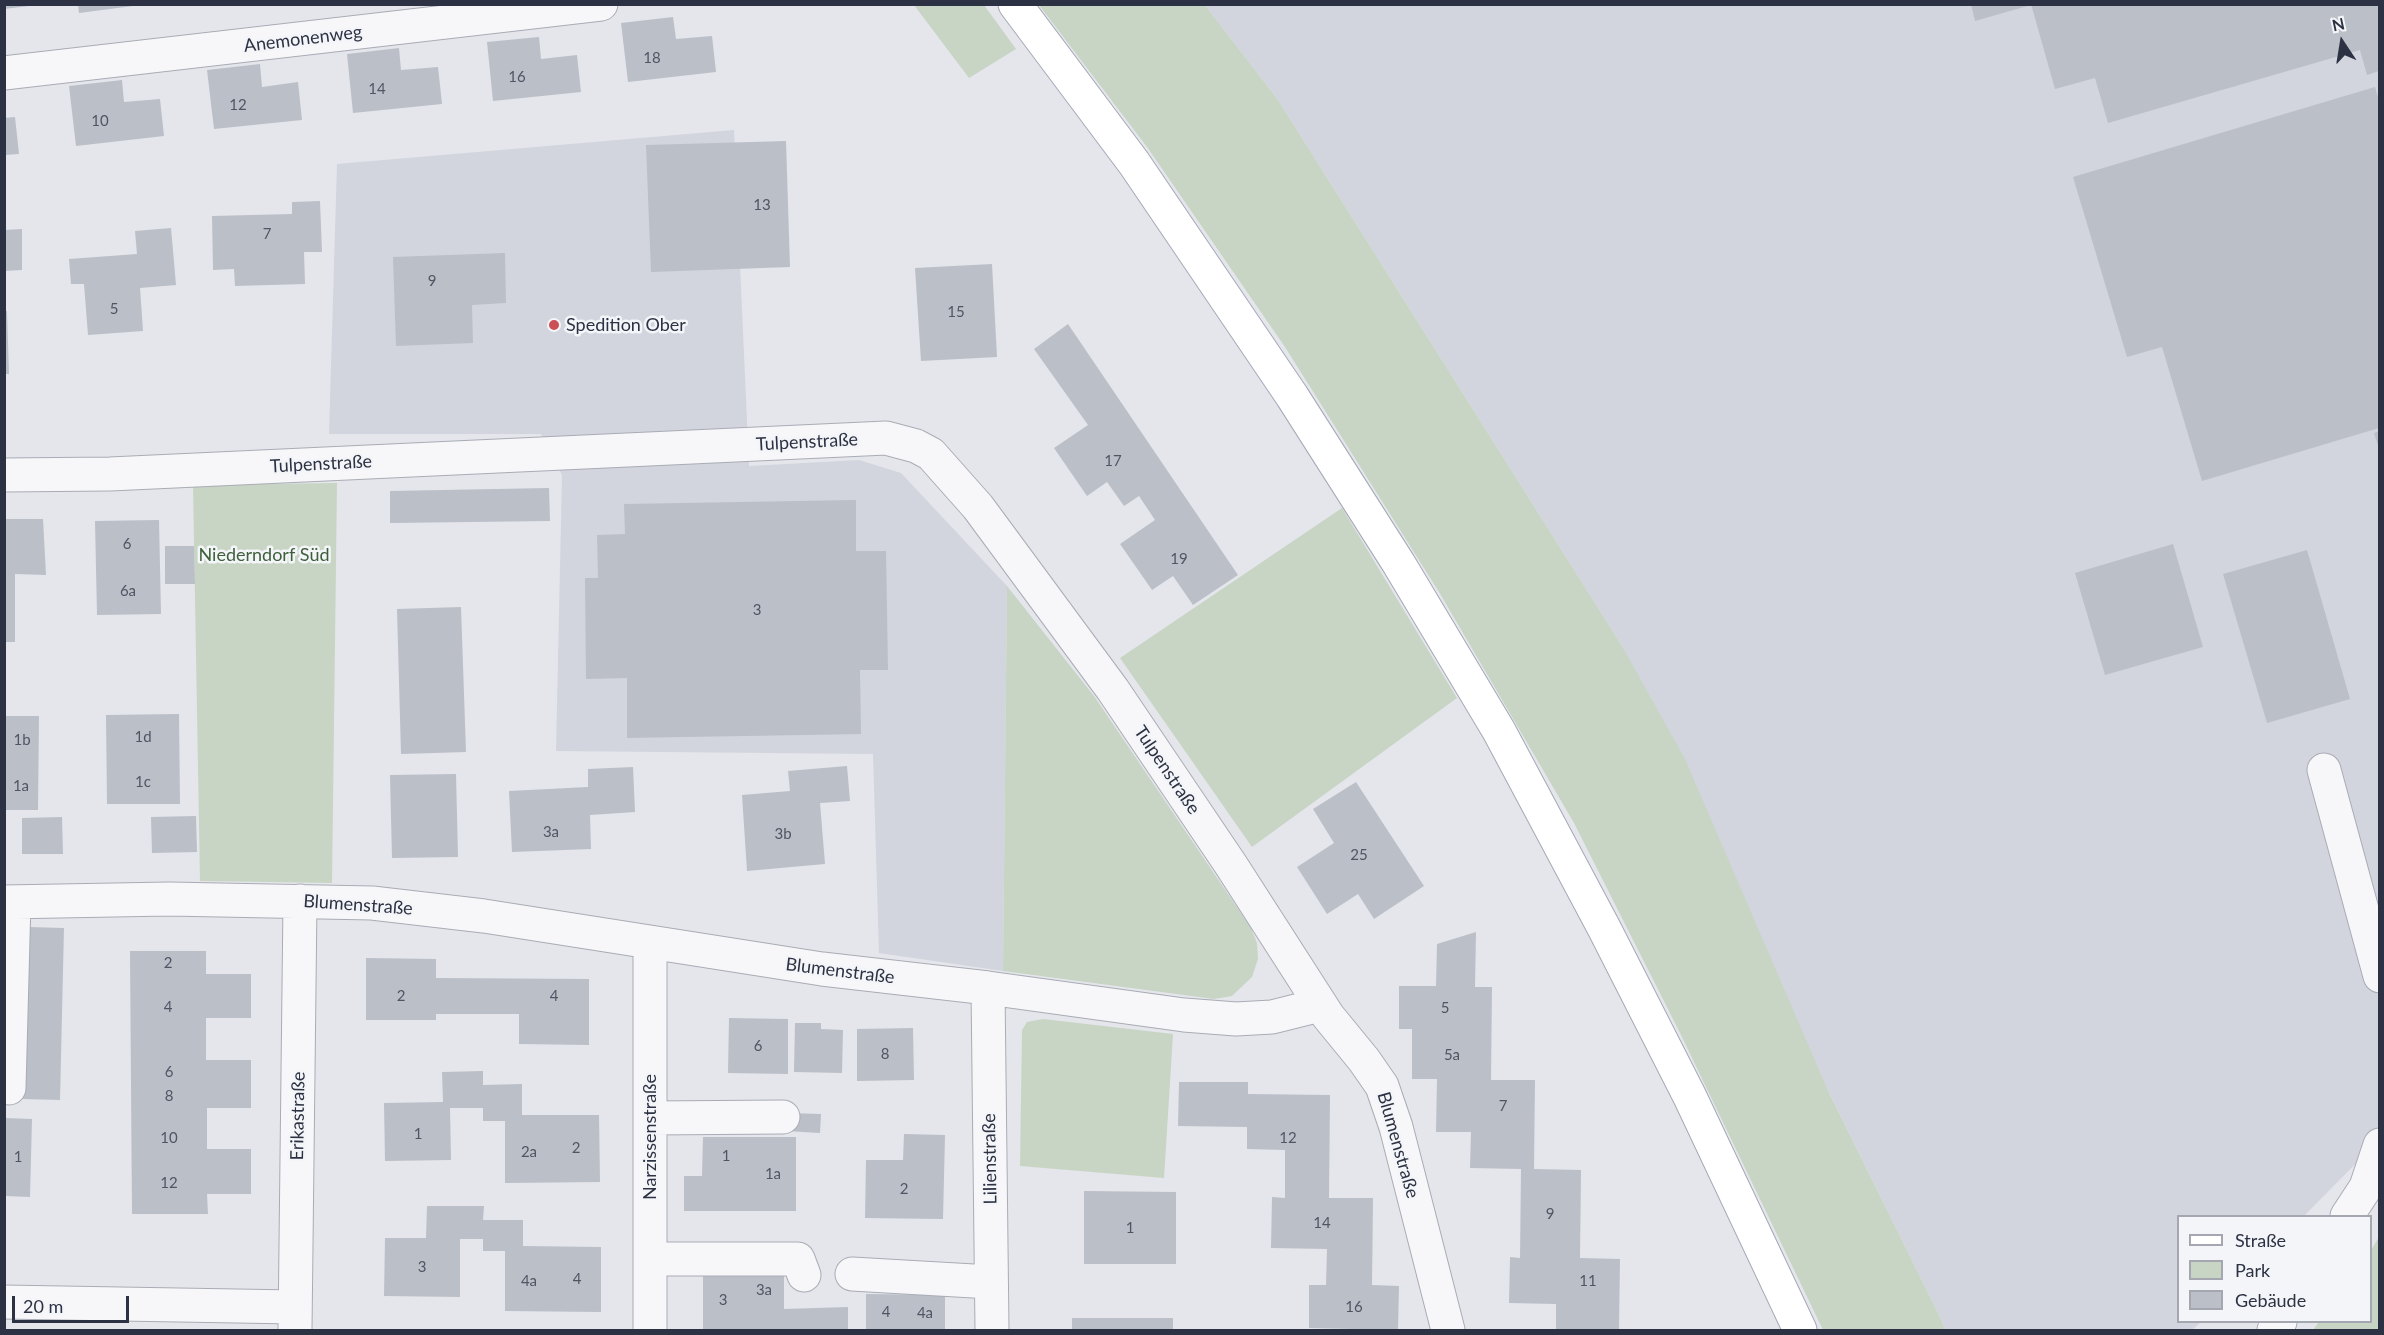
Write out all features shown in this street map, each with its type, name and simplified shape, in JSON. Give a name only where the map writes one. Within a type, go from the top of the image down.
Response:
[{"type":"main road","points":[[1015,4],[1134,163],[1292,396],[1399,564],[1493,721],[1604,928],[1690,1097],[1800,1330]]},
{"type":"street","name":"Anemonenweg","points":[[4,73],[601,4]]},
{"type":"street","name":"Tulpenstraße","points":[[4,475],[122,473],[886,438],[916,446],[931,454],[978,507],[1113,690],[1231,864],[1320,1005]]},
{"type":"street","points":[[2324,770],[2379,976]]},
{"type":"street","name":"Blumenstraße","points":[[9,902],[169,899],[372,903],[484,916],[650,944],[822,969],[988,988],[1184,1015],[1236,1019],[1272,1017],[1320,1005],[1382,1086],[1396,1127],[1448,1330]]},
{"type":"street","name":"Erikastraße","points":[[295,1319],[300,901]]},
{"type":"street","points":[[9,902],[9,1089]]},
{"type":"street","name":"Narzissenstraße","points":[[650,944],[650,1330]]},
{"type":"street","name":"Lilienstraße","points":[[988,988],[992,1330]]},
{"type":"street","points":[[650,1118],[783,1117]]},
{"type":"street","points":[[2348,1215],[2373,1183],[2379,1145]]},
{"type":"street","points":[[650,1259],[798,1259],[804,1275]]},
{"type":"street","points":[[852,1274],[991,1282]]},
{"type":"street","points":[[4,1302],[295,1319]]},
{"type":"shaded area","points":[[1205,5],[2379,5],[2379,1140],[2305,1215],[2177,1215],[2177,1323],[2200,1323],[2192,1330],[1945,1330],[1829,1093],[1622,646],[1278,100]]},
{"type":"shaded area","points":[[734,130],[749,466],[859,460],[901,473],[1007,586],[1003,971],[879,953],[873,754],[556,751],[562,475],[541,434],[329,434],[337,164]]},
{"type":"green space","points":[[914,5],[984,5],[1016,49],[969,78]]},
{"type":"green space","points":[[1039,5],[1205,5],[1278,100],[1622,646],[1685,759],[1829,1093],[1945,1330],[1823,1330],[1680,1033],[1574,823],[1439,592],[1285,347],[1147,147]]},
{"type":"green space","name":"Niederndorf Süd","points":[[337,483],[332,883],[200,881],[193,485]]},
{"type":"green space","points":[[1342,508],[1457,698],[1252,847],[1120,658]]},
{"type":"green space","points":[[1007,586],[1094,696],[1251,928],[1257,943],[1258,959],[1252,977],[1232,996],[1214,999],[1003,971]]},
{"type":"green space","points":[[1043,1019],[1173,1034],[1164,1178],[1020,1166],[1022,1030],[1027,1022]]},
{"type":"green space","points":[[2379,1237],[2379,1330],[2313,1330],[2318,1323],[2372,1323],[2372,1248]]},
{"type":"building","points":[[4,4],[29,4],[29,6],[4,9]]},
{"type":"building","points":[[78,4],[133,4],[133,6],[79,13]]},
{"type":"building","points":[[1971,4],[2031,4],[2031,5],[1975,21]]},
{"type":"building","points":[[2031,4],[2379,4],[2379,71],[2367,75],[2360,50],[2108,123],[2095,78],[2055,89]]},
{"type":"building","points":[[673,17],[676,39],[712,36],[716,72],[628,82],[621,23]]},
{"type":"building","points":[[539,37],[541,59],[577,55],[581,92],[493,101],[487,42]]},
{"type":"building","points":[[399,48],[401,70],[438,67],[442,104],[353,113],[347,54]]},
{"type":"building","points":[[260,64],[262,87],[298,82],[302,120],[214,129],[207,70]]},
{"type":"building","points":[[122,80],[124,102],[160,99],[164,136],[76,146],[69,86]]},
{"type":"building","points":[[2375,87],[2379,101],[2379,428],[2202,481],[2162,347],[2127,357],[2073,177]]},
{"type":"building","points":[[15,117],[19,154],[4,155],[4,118]]},
{"type":"building","points":[[786,141],[790,267],[651,272],[646,145]]},
{"type":"building","points":[[320,201],[322,252],[304,252],[305,284],[235,286],[234,269],[213,270],[212,216],[292,214],[292,202]]},
{"type":"building","points":[[171,228],[176,285],[140,288],[143,331],[88,335],[84,284],[71,284],[69,259],[137,254],[135,231]]},
{"type":"building","points":[[22,229],[22,270],[4,271],[4,230]]},
{"type":"building","points":[[505,253],[506,303],[472,305],[473,343],[396,346],[393,257]]},
{"type":"building","points":[[992,264],[997,357],[921,361],[915,268]]},
{"type":"building","points":[[4,311],[7,311],[9,374],[4,374]]},
{"type":"building","points":[[1068,324],[1238,575],[1193,605],[1173,576],[1152,590],[1120,544],[1155,520],[1139,496],[1124,506],[1107,482],[1087,496],[1054,448],[1088,425],[1034,349]]},
{"type":"building","points":[[2379,431],[2379,449],[2374,433]]},
{"type":"building","points":[[549,488],[550,521],[390,523],[390,491]]},
{"type":"building","points":[[856,500],[856,551],[886,551],[888,670],[860,670],[861,734],[627,738],[627,678],[586,679],[585,578],[598,578],[597,535],[625,534],[624,504]]},
{"type":"building","points":[[4,519],[43,519],[46,575],[15,574],[15,642],[4,642]]},
{"type":"building","points":[[159,520],[161,614],[97,615],[95,521]]},
{"type":"building","points":[[2173,544],[2203,647],[2105,675],[2075,573]]},
{"type":"building","points":[[165,546],[194,546],[195,584],[165,584]]},
{"type":"building","points":[[2307,550],[2350,699],[2267,723],[2223,574]]},
{"type":"building","points":[[461,607],[466,752],[401,754],[397,609]]},
{"type":"building","points":[[179,714],[180,804],[107,804],[106,715]]},
{"type":"building","points":[[4,716],[39,716],[38,810],[4,810]]},
{"type":"building","points":[[847,766],[850,801],[820,803],[825,864],[747,871],[742,795],[790,791],[788,771]]},
{"type":"building","points":[[633,767],[635,812],[590,815],[591,849],[512,852],[509,791],[588,787],[588,769]]},
{"type":"building","points":[[456,774],[458,857],[392,858],[390,775]]},
{"type":"building","points":[[1356,782],[1424,886],[1374,919],[1358,894],[1327,914],[1297,867],[1334,843],[1313,809]]},
{"type":"building","points":[[196,816],[197,852],[152,853],[151,817]]},
{"type":"building","points":[[62,817],[63,854],[22,854],[22,818]]},
{"type":"building","points":[[29,927],[64,928],[60,1100],[23,1099]]},
{"type":"building","points":[[1476,932],[1475,987],[1492,987],[1491,1080],[1535,1080],[1534,1169],[1581,1170],[1580,1258],[1620,1259],[1619,1330],[1556,1330],[1556,1304],[1509,1303],[1510,1257],[1520,1258],[1521,1169],[1470,1168],[1471,1132],[1436,1132],[1437,1079],[1412,1079],[1412,1029],[1399,1029],[1399,986],[1436,986],[1437,944]]},
{"type":"building","points":[[130,951],[206,951],[206,974],[251,974],[251,1018],[206,1018],[206,1060],[251,1060],[251,1108],[207,1108],[207,1149],[251,1149],[251,1194],[207,1194],[208,1214],[132,1214]]},
{"type":"building","points":[[366,958],[436,959],[436,978],[589,979],[589,1045],[519,1044],[519,1014],[436,1014],[436,1020],[366,1020]]},
{"type":"building","points":[[729,1018],[788,1019],[788,1074],[728,1073]]},
{"type":"building","points":[[795,1023],[821,1023],[821,1029],[843,1030],[842,1073],[794,1072]]},
{"type":"building","points":[[913,1028],[914,1080],[857,1081],[857,1029]]},
{"type":"building","points":[[483,1071],[483,1085],[522,1084],[522,1115],[599,1115],[600,1182],[505,1183],[505,1121],[483,1121],[483,1108],[450,1108],[451,1160],[385,1161],[384,1103],[443,1102],[442,1072]]},
{"type":"building","points":[[1179,1082],[1248,1082],[1248,1094],[1330,1095],[1329,1198],[1373,1198],[1372,1285],[1399,1286],[1398,1330],[1309,1328],[1309,1285],[1326,1285],[1327,1249],[1271,1248],[1272,1197],[1285,1198],[1285,1150],[1247,1149],[1247,1127],[1178,1126]]},
{"type":"building","points":[[787,1113],[821,1114],[820,1133],[786,1131]]},
{"type":"building","points":[[4,1118],[32,1119],[30,1197],[4,1196]]},
{"type":"building","points":[[904,1134],[945,1135],[943,1219],[865,1218],[866,1160],[903,1160]]},
{"type":"building","points":[[703,1137],[796,1137],[796,1211],[684,1211],[684,1176],[702,1176]]},
{"type":"building","points":[[1084,1191],[1176,1192],[1176,1264],[1084,1264]]},
{"type":"building","points":[[427,1206],[484,1206],[483,1220],[523,1220],[523,1246],[601,1247],[601,1312],[505,1311],[505,1251],[483,1251],[483,1239],[460,1239],[460,1297],[384,1296],[385,1238],[426,1238]]},
{"type":"building","points":[[703,1270],[784,1270],[784,1309],[848,1307],[848,1330],[703,1330]]},
{"type":"building","points":[[866,1294],[945,1295],[945,1330],[866,1330]]},
{"type":"building","points":[[1072,1318],[1173,1318],[1173,1330],[1072,1330]]},
{"type":"place","name":"Spedition Ober","points":[[554,325]]}]
